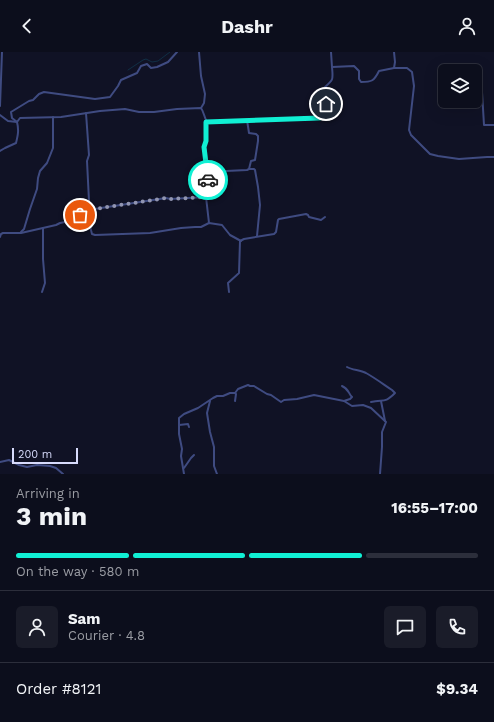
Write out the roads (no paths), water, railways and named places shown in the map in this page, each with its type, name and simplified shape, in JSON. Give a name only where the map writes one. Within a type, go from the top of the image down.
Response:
[{"type":"street","points":[[0,106],[2,52]]},
{"type":"street","points":[[0,151],[16,143],[18,135],[17,122],[12,118],[11,112],[33,100],[39,94],[44,92],[95,99],[110,97],[121,80],[137,73],[141,66],[147,64],[152,68],[157,67],[168,62],[177,52]]},
{"type":"street","points":[[199,52],[201,76],[205,94],[204,103],[201,108]]},
{"type":"street","points":[[206,122],[324,117],[327,114],[324,88],[332,82],[333,79],[331,52]]},
{"type":"street","points":[[394,52],[394,68]]},
{"type":"street","points":[[332,67],[354,66],[359,70],[359,79],[361,82],[369,82],[375,79],[379,71],[394,68],[407,68],[412,72],[414,86],[409,130],[411,135],[430,154],[459,159],[494,157]]},
{"type":"street","points":[[482,92],[484,125],[494,125]]},
{"type":"street","points":[[17,122],[20,118],[61,117],[125,109],[139,112],[154,112],[201,108]]},
{"type":"street","points":[[201,108],[203,110],[206,122],[206,141],[204,147],[208,184],[206,197],[209,224]]},
{"type":"street","points":[[86,113],[90,201],[87,211],[92,234],[150,233],[181,228],[201,227],[209,224],[222,224],[230,235],[241,241]]},
{"type":"street","points":[[0,114],[8,121],[17,122]]},
{"type":"street","points":[[21,233],[24,229],[37,189],[40,171],[47,163],[53,148],[53,117]]},
{"type":"street","points":[[247,120],[249,133],[256,134],[258,136],[255,160],[252,161],[249,169]]},
{"type":"street","points":[[207,171],[255,170],[260,205],[257,236]]},
{"type":"street","points":[[0,237],[3,233],[21,233],[70,221],[87,211],[166,198],[206,197]]},
{"type":"street","points":[[241,241],[257,236],[274,234],[276,232],[279,219],[306,214],[309,217],[321,220],[325,217]]},
{"type":"street","points":[[42,292],[45,283],[43,228]]},
{"type":"street","points":[[229,292],[228,284],[239,272],[241,241]]},
{"type":"street","points":[[347,366],[350,369],[356,369],[367,374],[395,393],[388,400],[371,402]]},
{"type":"street","points":[[184,474],[179,434],[179,418],[217,396],[223,396],[236,392],[238,389],[248,385],[254,386],[281,402],[284,400],[314,395],[344,401],[352,406],[362,404],[371,408],[386,422]]},
{"type":"street","points":[[342,386],[346,387],[352,397],[344,401]]},
{"type":"street","points":[[235,401],[236,392]]},
{"type":"street","points":[[210,400],[207,413],[214,447],[214,466],[217,474]]},
{"type":"street","points":[[380,474],[382,432],[386,422],[381,401]]},
{"type":"street","points":[[179,425],[188,424],[189,427]]},
{"type":"street","points":[[184,468],[194,455]]},
{"type":"street","points":[[0,462],[9,460],[20,465],[50,466],[56,468],[64,474]]},
{"type":"waterway","points":[[128,70],[146,59],[152,62],[158,61],[170,52]]}]
